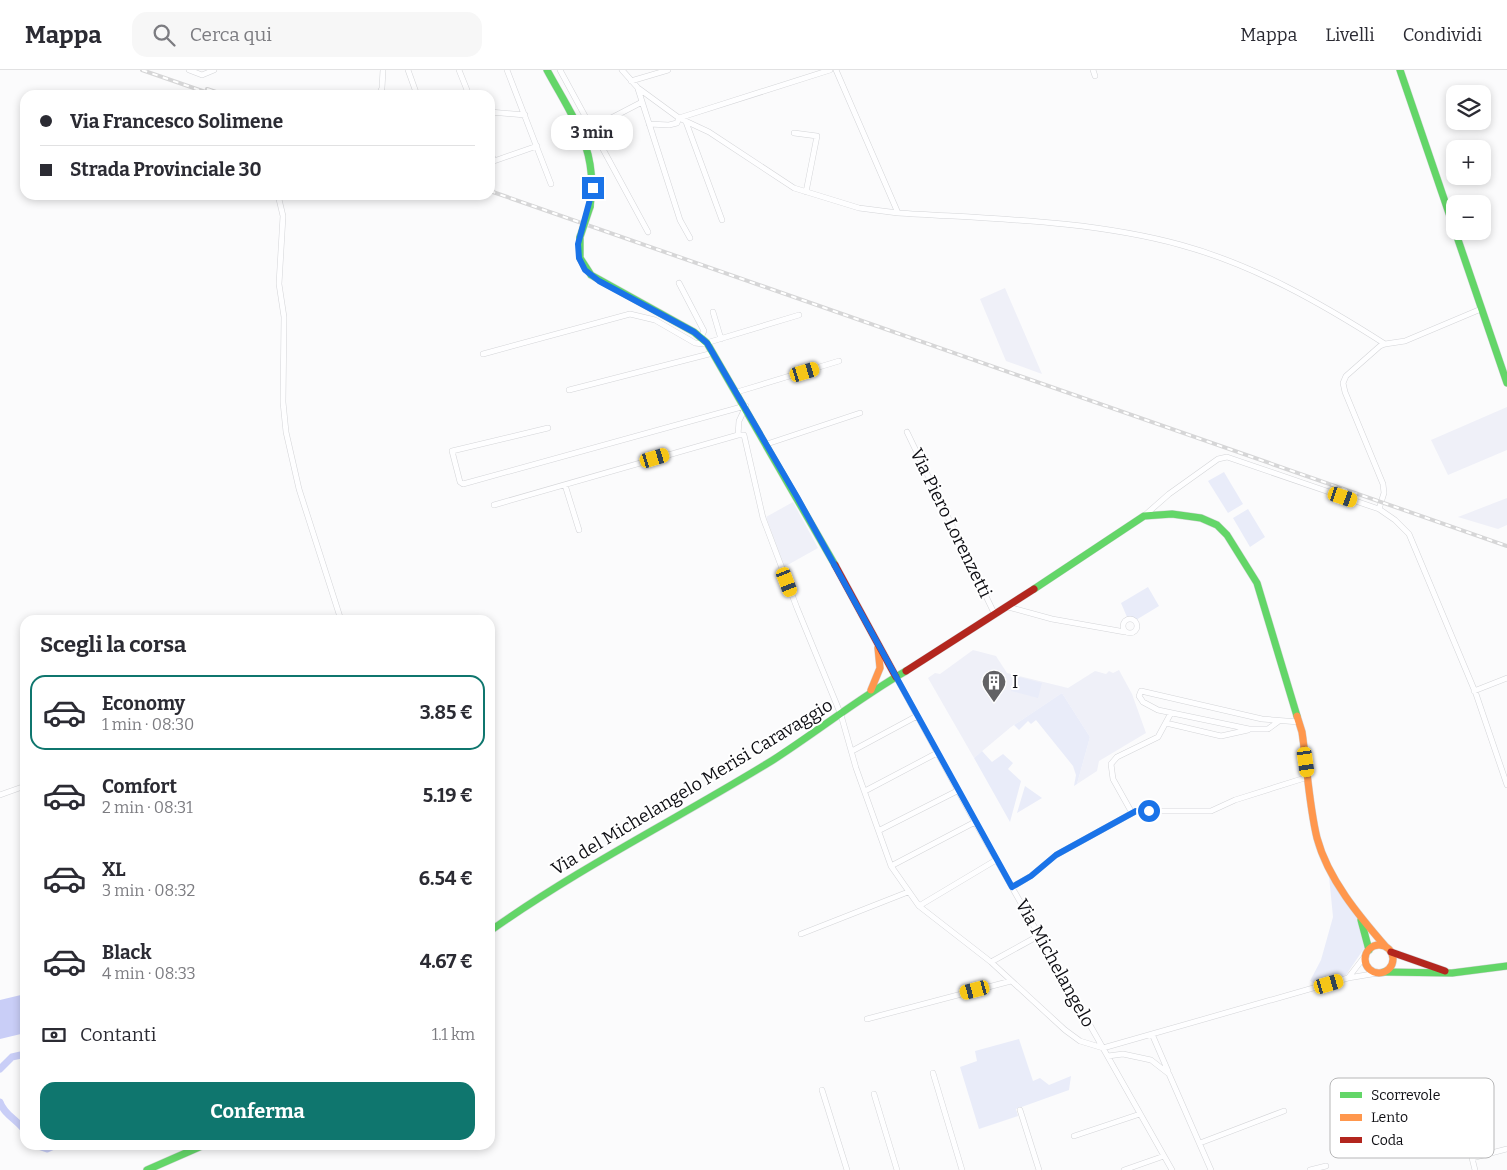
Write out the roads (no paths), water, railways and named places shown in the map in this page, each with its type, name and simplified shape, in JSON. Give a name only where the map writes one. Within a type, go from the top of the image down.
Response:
[{"type":"street","points":[[189,70],[202,75],[214,70]]},
{"type":"street","points":[[381,90],[383,70]]},
{"type":"street","points":[[408,70],[415,90]]},
{"type":"street","points":[[459,70],[467,90]]},
{"type":"street","points":[[507,70],[551,184]]},
{"type":"street","points":[[547,70],[587,152],[593,170],[590,207],[580,237],[579,258],[585,270],[701,337],[707,343],[746,406],[896,677]]},
{"type":"street","points":[[560,70],[648,232]]},
{"type":"street","points":[[622,70],[638,88],[679,118],[709,132],[794,188],[859,208],[898,213],[1016,220],[1088,228],[1180,245],[1261,274],[1352,323],[1385,344]]},
{"type":"street","points":[[631,81],[668,70]]},
{"type":"street","points":[[649,124],[669,125],[677,123],[679,118],[830,70]]},
{"type":"street","points":[[836,70],[898,213]]},
{"type":"street","points":[[1400,70],[1507,383]]},
{"type":"street","points":[[638,88],[680,220],[690,238]]},
{"type":"street","points":[[592,128],[617,118],[642,102]]},
{"type":"street","points":[[495,112],[525,115]]},
{"type":"street","points":[[686,121],[722,220]]},
{"type":"street","points":[[794,133],[817,136],[806,192]]},
{"type":"street","points":[[495,161],[537,146]]},
{"type":"street","points":[[279,200],[283,223],[279,284],[284,317],[283,402],[286,432],[299,489],[339,615]]},
{"type":"street","points":[[679,283],[704,331],[701,337]]},
{"type":"street","points":[[1379,509],[1384,494],[1383,484],[1343,383],[1350,372],[1385,344],[1405,341],[1481,309]]},
{"type":"street","points":[[713,312],[721,339]]},
{"type":"street","points":[[482,354],[630,314],[642,316],[660,323],[695,343],[707,343],[799,315]]},
{"type":"street","points":[[569,390],[713,353]]},
{"type":"street","points":[[737,392],[839,361]]},
{"type":"street","points":[[548,428],[452,451],[460,482],[463,484],[746,406]]},
{"type":"street","points":[[738,435],[739,421],[746,406]]},
{"type":"street","points":[[767,444],[860,413]]},
{"type":"street","name":"Via Piero Lorenzetti","points":[[907,432],[995,615]]},
{"type":"street","points":[[494,505],[738,435],[744,435],[763,518],[797,608],[841,715],[891,866],[920,906],[991,962],[1080,1041],[1103,1048],[1348,978],[1381,973],[1452,973],[1507,966]]},
{"type":"street","points":[[1144,516],[1169,494],[1218,459],[1228,457],[1379,509],[1395,520],[1409,534],[1474,691],[1507,784]]},
{"type":"street","points":[[565,485],[579,530]]},
{"type":"street","points":[[1144,516],[1182,515],[1201,518],[1217,525],[1227,536],[1257,583],[1272,638],[1299,722],[1317,837],[1325,860],[1360,917],[1388,950],[1392,964],[1381,973]]},
{"type":"street","name":"Via del Michelangelo Merisi Caravaggio","points":[[495,927],[538,897],[724,789],[841,715],[871,691],[1008,607],[1144,516]]},
{"type":"street","points":[[1008,607],[1052,619],[1125,632]]},
{"type":"street","points":[[871,691],[880,668],[877,645]]},
{"type":"street","name":"Via Michelangelo","points":[[896,677],[996,860],[1172,1170]]},
{"type":"street","points":[[1474,691],[1507,678]]},
{"type":"street","points":[[1279,721],[1268,729],[1249,729],[1149,706],[1143,702],[1140,696],[1141,691],[1262,720],[1299,722]]},
{"type":"street","points":[[1132,813],[1113,779],[1111,764],[1117,757],[1158,737],[1171,712]]},
{"type":"street","points":[[852,751],[917,716]]},
{"type":"street","points":[[1166,723],[1221,736],[1249,729]]},
{"type":"street","points":[[865,791],[937,752]]},
{"type":"street","points":[[1012,887],[1031,876],[1056,855],[1136,811],[1211,811],[1235,800],[1308,777]]},
{"type":"street","points":[[0,795],[20,788]]},
{"type":"street","points":[[880,830],[958,791]]},
{"type":"street","points":[[891,866],[975,822]]},
{"type":"street","points":[[920,906],[996,860]]},
{"type":"street","points":[[801,934],[908,892]]},
{"type":"street","points":[[1360,917],[1367,953],[1366,965],[1381,973]]},
{"type":"street","points":[[991,962],[1040,936]]},
{"type":"street","points":[[1348,978],[1367,953],[1378,945],[1414,962],[1452,973]]},
{"type":"street","points":[[867,1019],[1011,981]]},
{"type":"street","points":[[1152,1034],[1211,1170]]},
{"type":"street","points":[[1108,1056],[1122,1054],[1150,1060],[1169,1074]]},
{"type":"street","points":[[934,1073],[962,1170]]},
{"type":"street","points":[[822,1090],[847,1170]]},
{"type":"street","points":[[874,1094],[897,1170]]},
{"type":"street","points":[[1020,1110],[1039,1170]]},
{"type":"street","points":[[1200,1143],[1284,1111]]},
{"type":"street","points":[[1074,1136],[1140,1114]]},
{"type":"street","points":[[1494,1152],[1507,1149]]},
{"type":"street","points":[[147,1170],[193,1150]]},
{"type":"street","points":[[1124,1170],[1164,1156]]},
{"type":"street","points":[[1310,1170],[1326,1166]]},
{"type":"water","points":[[20,995],[20,1034],[0,1039],[0,1000]]},
{"type":"waterway","points":[[0,1069],[12,1057],[20,1055]]},
{"type":"waterway","points":[[0,1102],[2,1107],[20,1125]]},
{"type":"railway","points":[[142,70],[200,90]]},
{"type":"railway","points":[[495,193],[1507,546]]},
{"type":"place","name":"I","points":[[994,703]]}]
